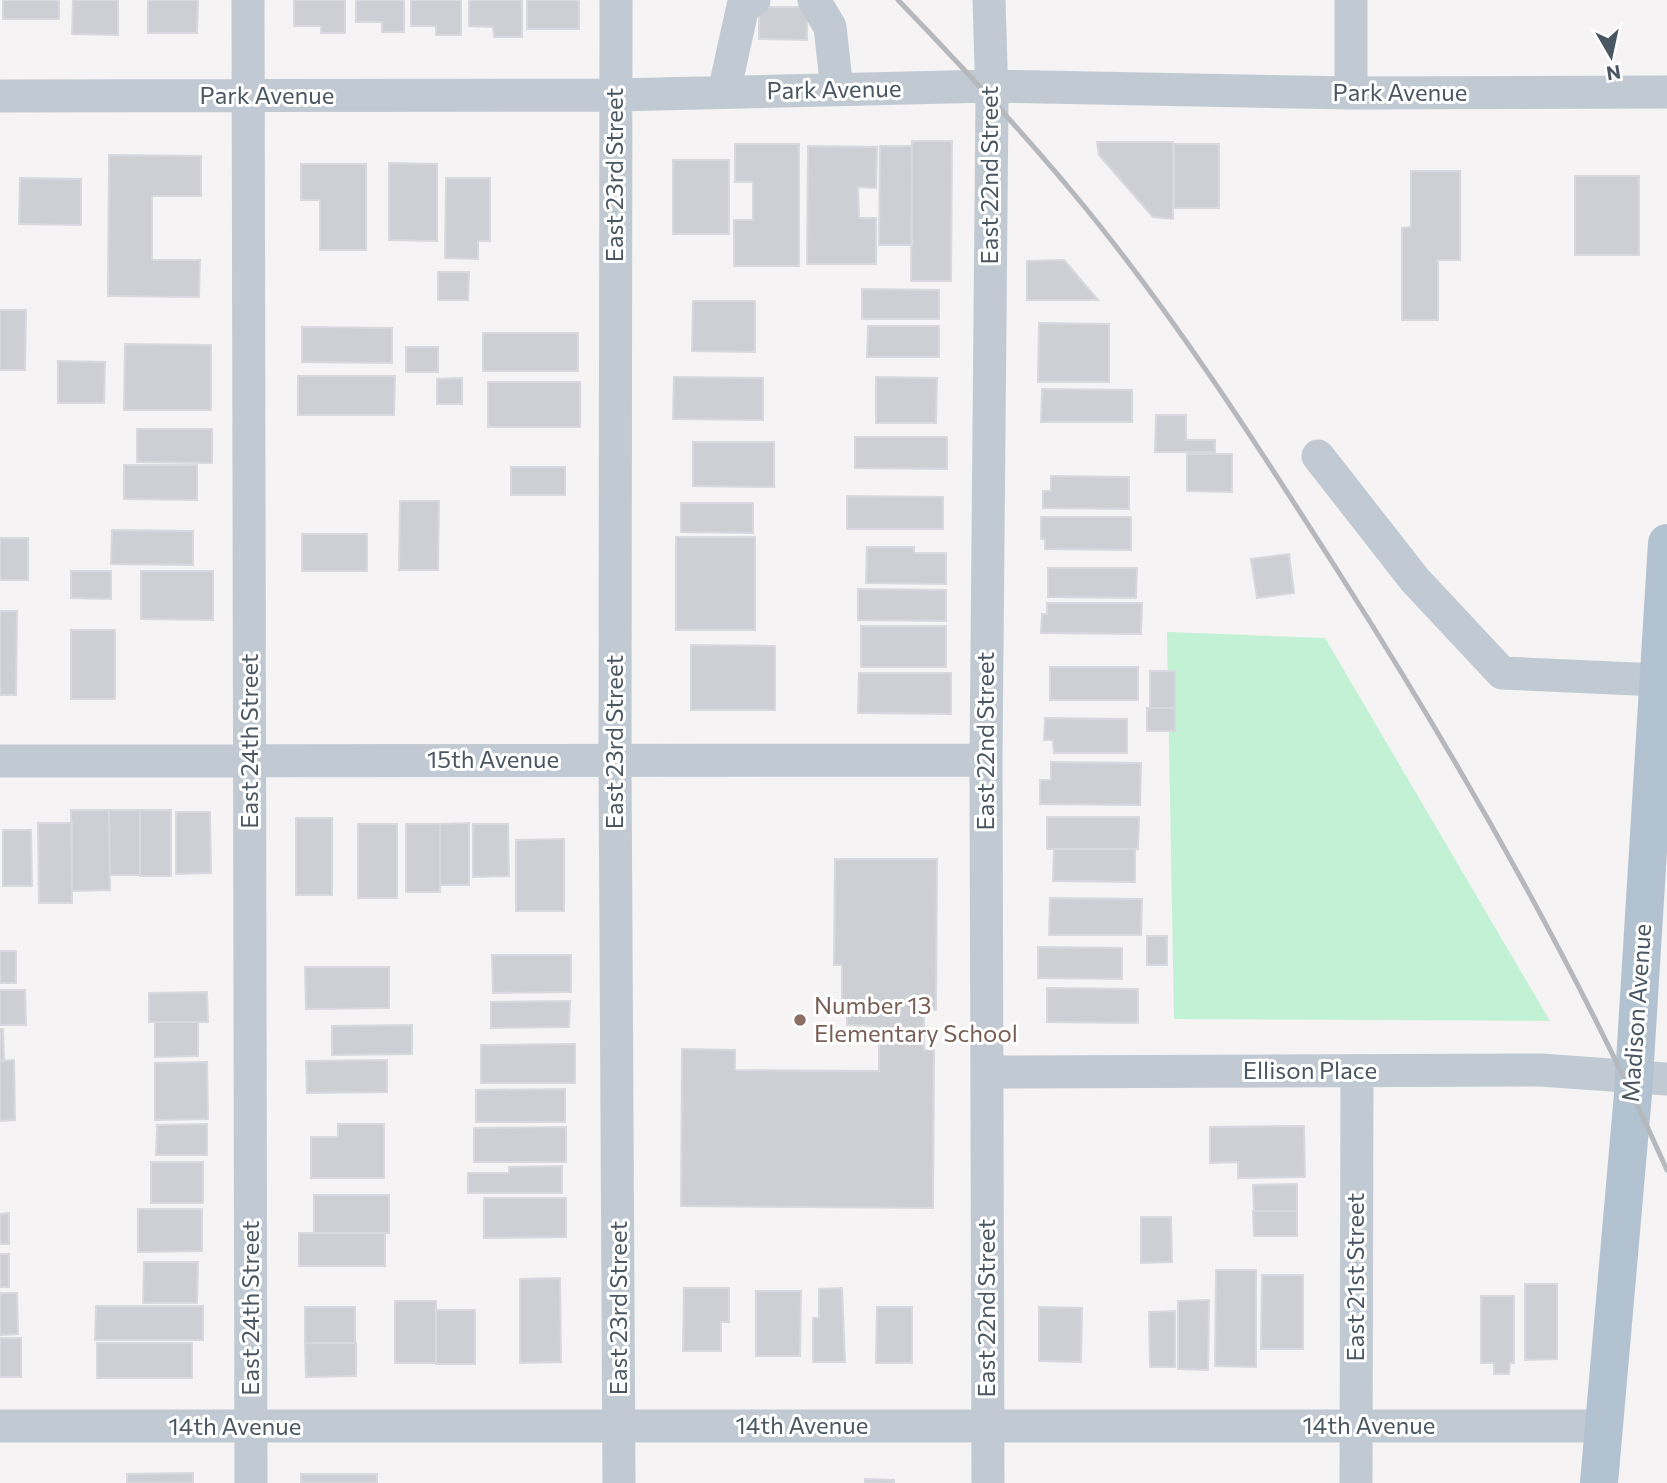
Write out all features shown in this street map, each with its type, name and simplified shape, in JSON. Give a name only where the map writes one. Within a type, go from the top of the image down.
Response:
[{"type":"main road","name":"Madison Avenue","points":[[1599,1483],[1604,1426],[1650,1077],[1660,761],[1658,680],[1667,542]]},
{"type":"street","name":"East 24th Street","points":[[248,0],[251,1483]]},
{"type":"street","name":"East 23rd Street","points":[[616,0],[615,760],[619,1483]]},
{"type":"street","points":[[724,93],[743,6],[754,0]]},
{"type":"street","points":[[814,0],[830,27],[837,90]]},
{"type":"street","name":"East 22nd Street","points":[[988,1483],[986,760],[992,98],[989,0]]},
{"type":"street","points":[[1351,0],[1351,93]]},
{"type":"street","name":"Park Avenue","points":[[0,96],[615,95],[990,86],[1351,93],[1667,92]]},
{"type":"street","points":[[1318,456],[1415,580],[1502,673],[1658,680]]},
{"type":"street","name":"15th Avenue","points":[[0,761],[986,760]]},
{"type":"street","name":"East 21st Street","points":[[1356,1483],[1357,1070]]},
{"type":"street","name":"Ellison Place","points":[[987,1072],[1541,1070],[1650,1077]]},
{"type":"street","name":"14th Avenue","points":[[0,1426],[1604,1426]]},
{"type":"green space","points":[[1167,632],[1325,638],[1550,1021],[1174,1019]]},
{"type":"building","points":[[3,0],[59,0],[59,19],[3,19]]},
{"type":"building","points":[[73,0],[118,0],[118,35],[72,34]]},
{"type":"building","points":[[148,0],[198,0],[197,33],[148,33]]},
{"type":"building","points":[[294,0],[345,0],[345,33],[321,33],[321,26],[294,26]]},
{"type":"building","points":[[356,0],[404,0],[404,32],[382,32],[382,22],[356,22]]},
{"type":"building","points":[[411,0],[461,0],[461,35],[436,35],[436,26],[411,26]]},
{"type":"building","points":[[469,0],[522,0],[522,37],[494,37],[493,27],[469,26]]},
{"type":"building","points":[[527,0],[579,0],[579,29],[527,29]]},
{"type":"building","points":[[759,7],[807,7],[807,40],[759,39]]},
{"type":"building","points":[[912,141],[952,141],[951,281],[911,281]]},
{"type":"building","points":[[1097,142],[1173,142],[1173,219],[1153,217],[1099,155]]},
{"type":"building","points":[[735,144],[799,144],[799,266],[734,266],[734,220],[753,220],[753,182],[735,182]]},
{"type":"building","points":[[1174,144],[1219,144],[1219,208],[1174,208]]},
{"type":"building","points":[[808,146],[877,147],[876,188],[858,187],[859,218],[876,218],[876,264],[807,264]]},
{"type":"building","points":[[880,146],[912,146],[912,245],[879,245]]},
{"type":"building","points":[[109,155],[201,156],[201,196],[152,196],[152,260],[200,260],[199,297],[108,296]]},
{"type":"building","points":[[673,160],[729,160],[729,234],[673,234]]},
{"type":"building","points":[[389,163],[437,164],[437,241],[389,240]]},
{"type":"building","points":[[301,164],[366,164],[366,250],[320,250],[320,200],[301,200]]},
{"type":"building","points":[[1411,171],[1460,171],[1460,260],[1438,260],[1438,320],[1402,320],[1402,228],[1411,227]]},
{"type":"building","points":[[1575,176],[1639,176],[1639,255],[1575,255]]},
{"type":"building","points":[[20,178],[81,179],[81,225],[19,224]]},
{"type":"building","points":[[446,178],[490,178],[490,241],[478,241],[478,259],[445,258]]},
{"type":"building","points":[[1064,260],[1098,300],[1027,300],[1027,261]]},
{"type":"building","points":[[438,272],[469,272],[468,300],[438,300]]},
{"type":"building","points":[[862,289],[939,290],[939,319],[862,319]]},
{"type":"building","points":[[693,301],[755,301],[755,352],[692,351]]},
{"type":"building","points":[[0,310],[26,310],[25,370],[0,370]]},
{"type":"building","points":[[1039,323],[1109,324],[1109,382],[1038,382]]},
{"type":"building","points":[[868,326],[939,326],[939,357],[867,357]]},
{"type":"building","points":[[302,327],[392,328],[392,363],[302,362]]},
{"type":"building","points":[[483,333],[578,333],[578,371],[483,371]]},
{"type":"building","points":[[125,344],[211,345],[211,410],[124,410]]},
{"type":"building","points":[[406,347],[438,347],[438,372],[406,372]]},
{"type":"building","points":[[58,361],[105,362],[104,403],[58,403]]},
{"type":"building","points":[[298,376],[395,376],[394,415],[298,415]]},
{"type":"building","points":[[674,377],[763,378],[763,420],[673,419]]},
{"type":"building","points":[[876,377],[937,378],[936,423],[876,423]]},
{"type":"building","points":[[462,378],[462,404],[437,404],[437,379]]},
{"type":"building","points":[[488,382],[580,382],[580,427],[488,427]]},
{"type":"building","points":[[1042,389],[1132,390],[1132,422],[1041,422]]},
{"type":"building","points":[[1156,415],[1186,415],[1186,440],[1215,440],[1215,452],[1155,452]]},
{"type":"building","points":[[137,429],[212,429],[212,463],[137,462]]},
{"type":"building","points":[[855,437],[947,437],[947,469],[855,468]]},
{"type":"building","points":[[693,442],[774,442],[774,487],[693,486]]},
{"type":"building","points":[[1187,454],[1232,454],[1232,492],[1187,491]]},
{"type":"building","points":[[124,465],[197,465],[197,500],[124,499]]},
{"type":"building","points":[[511,467],[565,467],[565,495],[511,495]]},
{"type":"building","points":[[1051,476],[1129,477],[1129,509],[1043,508],[1043,491],[1051,491]]},
{"type":"building","points":[[847,496],[943,497],[943,529],[847,529]]},
{"type":"building","points":[[400,501],[439,501],[438,570],[399,570]]},
{"type":"building","points":[[681,503],[753,503],[753,533],[681,532]]},
{"type":"building","points":[[1041,517],[1131,517],[1131,550],[1045,549],[1045,539],[1041,539]]},
{"type":"building","points":[[112,530],[193,531],[193,565],[111,564]]},
{"type":"building","points":[[302,534],[367,534],[367,571],[302,571]]},
{"type":"building","points":[[676,537],[755,537],[755,630],[676,630]]},
{"type":"building","points":[[0,538],[28,538],[28,580],[0,580]]},
{"type":"building","points":[[867,547],[914,547],[914,553],[946,553],[946,584],[866,583]]},
{"type":"building","points":[[1289,554],[1294,593],[1257,598],[1251,559]]},
{"type":"building","points":[[1048,568],[1137,568],[1136,598],[1048,597]]},
{"type":"building","points":[[71,571],[111,571],[111,599],[71,598]]},
{"type":"building","points":[[141,571],[213,571],[213,620],[141,619]]},
{"type":"building","points":[[858,589],[946,590],[946,621],[858,620]]},
{"type":"building","points":[[1047,603],[1142,603],[1141,634],[1041,633],[1042,614],[1047,614]]},
{"type":"building","points":[[0,611],[17,611],[16,695],[0,695]]},
{"type":"building","points":[[861,626],[946,626],[946,667],[861,667]]},
{"type":"building","points":[[71,630],[115,630],[115,699],[71,699]]},
{"type":"building","points":[[691,645],[775,646],[775,710],[691,710]]},
{"type":"building","points":[[1050,667],[1138,667],[1138,700],[1050,700]]},
{"type":"building","points":[[1150,671],[1175,671],[1175,708],[1150,708]]},
{"type":"building","points":[[859,673],[951,673],[951,714],[858,713]]},
{"type":"building","points":[[1147,708],[1175,708],[1175,731],[1147,731]]},
{"type":"building","points":[[1045,718],[1127,719],[1127,753],[1054,753],[1053,740],[1044,740]]},
{"type":"building","points":[[1051,762],[1141,763],[1140,805],[1040,804],[1040,780],[1051,780]]},
{"type":"building","points":[[71,810],[109,810],[110,890],[72,891]]},
{"type":"building","points":[[109,810],[140,810],[140,875],[110,875]]},
{"type":"building","points":[[140,810],[171,810],[171,876],[140,876]]},
{"type":"building","points":[[176,812],[210,812],[211,873],[176,874]]},
{"type":"building","points":[[1047,817],[1139,817],[1138,849],[1047,849]]},
{"type":"building","points":[[296,818],[332,818],[332,895],[296,895]]},
{"type":"building","points":[[38,823],[72,823],[72,903],[39,903]]},
{"type":"building","points":[[469,823],[469,885],[440,885],[440,824]]},
{"type":"building","points":[[358,824],[397,824],[397,898],[358,898]]},
{"type":"building","points":[[406,824],[440,824],[440,892],[406,892]]},
{"type":"building","points":[[473,824],[508,824],[509,876],[473,877]]},
{"type":"building","points":[[3,830],[31,830],[32,886],[3,886]]},
{"type":"building","points":[[564,839],[564,911],[516,911],[516,840]]},
{"type":"building","points":[[1054,849],[1135,849],[1135,882],[1053,881]]},
{"type":"building","points":[[835,859],[937,859],[936,1010],[924,1009],[924,1050],[934,1050],[933,1208],[681,1206],[682,1049],[735,1050],[735,1070],[879,1071],[879,1040],[871,1040],[871,1026],[847,1025],[847,1009],[842,1009],[842,965],[834,965]]},
{"type":"building","points":[[1050,898],[1142,899],[1141,935],[1049,935]]},
{"type":"building","points":[[1147,936],[1167,936],[1167,965],[1147,965]]},
{"type":"building","points":[[1038,947],[1122,948],[1122,979],[1038,978]]},
{"type":"building","points":[[0,951],[16,951],[16,983],[0,983]]},
{"type":"building","points":[[492,955],[571,955],[571,992],[493,993]]},
{"type":"building","points":[[305,967],[389,967],[389,1008],[306,1009]]},
{"type":"building","points":[[1047,988],[1138,989],[1138,1023],[1047,1022]]},
{"type":"building","points":[[0,990],[25,990],[26,1025],[0,1025]]},
{"type":"building","points":[[207,992],[208,1022],[149,1022],[149,993]]},
{"type":"building","points":[[570,1001],[569,1027],[491,1028],[491,1002]]},
{"type":"building","points":[[155,1022],[198,1022],[198,1056],[155,1057]]},
{"type":"building","points":[[412,1025],[412,1054],[332,1055],[332,1026]]},
{"type":"building","points":[[0,1029],[3,1029],[4,1061],[0,1061]]},
{"type":"building","points":[[575,1044],[575,1083],[481,1083],[481,1045]]},
{"type":"building","points":[[14,1060],[15,1120],[0,1121],[0,1061]]},
{"type":"building","points":[[387,1060],[387,1092],[307,1093],[306,1061]]},
{"type":"building","points":[[207,1062],[208,1119],[155,1120],[155,1063]]},
{"type":"building","points":[[565,1089],[565,1122],[476,1122],[476,1090]]},
{"type":"building","points":[[207,1124],[207,1155],[156,1155],[157,1125]]},
{"type":"building","points":[[338,1124],[384,1124],[384,1178],[311,1178],[311,1137],[338,1137]]},
{"type":"building","points":[[1304,1126],[1305,1177],[1238,1178],[1238,1162],[1210,1163],[1210,1127]]},
{"type":"building","points":[[566,1127],[566,1162],[474,1162],[474,1128]]},
{"type":"building","points":[[151,1162],[203,1162],[203,1203],[151,1203]]},
{"type":"building","points":[[562,1166],[562,1193],[468,1193],[468,1173],[509,1173],[509,1167]]},
{"type":"building","points":[[1297,1184],[1297,1211],[1254,1211],[1253,1185]]},
{"type":"building","points":[[314,1195],[389,1195],[389,1233],[314,1233]]},
{"type":"building","points":[[484,1198],[566,1198],[566,1237],[484,1238]]},
{"type":"building","points":[[138,1209],[202,1209],[202,1251],[138,1252]]},
{"type":"building","points":[[1253,1211],[1297,1211],[1297,1236],[1254,1236]]},
{"type":"building","points":[[9,1213],[9,1244],[0,1244],[0,1214]]},
{"type":"building","points":[[1141,1217],[1171,1217],[1172,1262],[1141,1263]]},
{"type":"building","points":[[299,1233],[385,1233],[385,1266],[299,1266]]},
{"type":"building","points":[[0,1254],[9,1254],[9,1287],[0,1287]]},
{"type":"building","points":[[144,1262],[198,1262],[197,1303],[143,1303]]},
{"type":"building","points":[[1216,1270],[1256,1270],[1256,1367],[1215,1366]]},
{"type":"building","points":[[1262,1275],[1303,1275],[1303,1349],[1261,1349]]},
{"type":"building","points":[[560,1278],[561,1362],[520,1363],[520,1279]]},
{"type":"building","points":[[1525,1284],[1557,1284],[1557,1359],[1525,1360]]},
{"type":"building","points":[[684,1288],[729,1288],[729,1322],[721,1322],[721,1351],[683,1351]]},
{"type":"building","points":[[842,1288],[845,1362],[813,1362],[813,1318],[819,1318],[819,1289]]},
{"type":"building","points":[[756,1291],[801,1291],[800,1356],[756,1356]]},
{"type":"building","points":[[0,1293],[17,1293],[18,1334],[0,1335]]},
{"type":"building","points":[[1481,1296],[1514,1296],[1514,1363],[1510,1363],[1509,1374],[1494,1374],[1494,1363],[1481,1363]]},
{"type":"building","points":[[1209,1300],[1208,1370],[1178,1369],[1178,1301]]},
{"type":"building","points":[[395,1301],[436,1301],[436,1363],[395,1363]]},
{"type":"building","points":[[96,1306],[203,1306],[203,1340],[95,1340]]},
{"type":"building","points":[[305,1307],[355,1307],[355,1343],[305,1343]]},
{"type":"building","points":[[877,1307],[912,1307],[912,1363],[876,1363]]},
{"type":"building","points":[[1039,1307],[1082,1308],[1081,1362],[1039,1361]]},
{"type":"building","points":[[436,1310],[475,1310],[475,1364],[436,1364]]},
{"type":"building","points":[[1175,1311],[1175,1367],[1150,1367],[1149,1312]]},
{"type":"building","points":[[0,1338],[21,1338],[21,1377],[0,1377]]},
{"type":"building","points":[[97,1343],[192,1343],[192,1378],[97,1378]]},
{"type":"building","points":[[305,1343],[356,1343],[356,1376],[306,1377]]},
{"type":"building","points":[[193,1473],[193,1483],[127,1483],[127,1474]]},
{"type":"building","points":[[301,1474],[377,1474],[377,1483],[301,1483]]},
{"type":"building","points":[[865,1479],[894,1480],[894,1483],[865,1483]]},
{"type":"railway","points":[[898,0],[988,96],[1074,194],[1146,286],[1246,429],[1386,648],[1473,793],[1555,941],[1667,1170]]},
{"type":"place","name":"Number 13 Elementary School","points":[[800,1020]]}]
